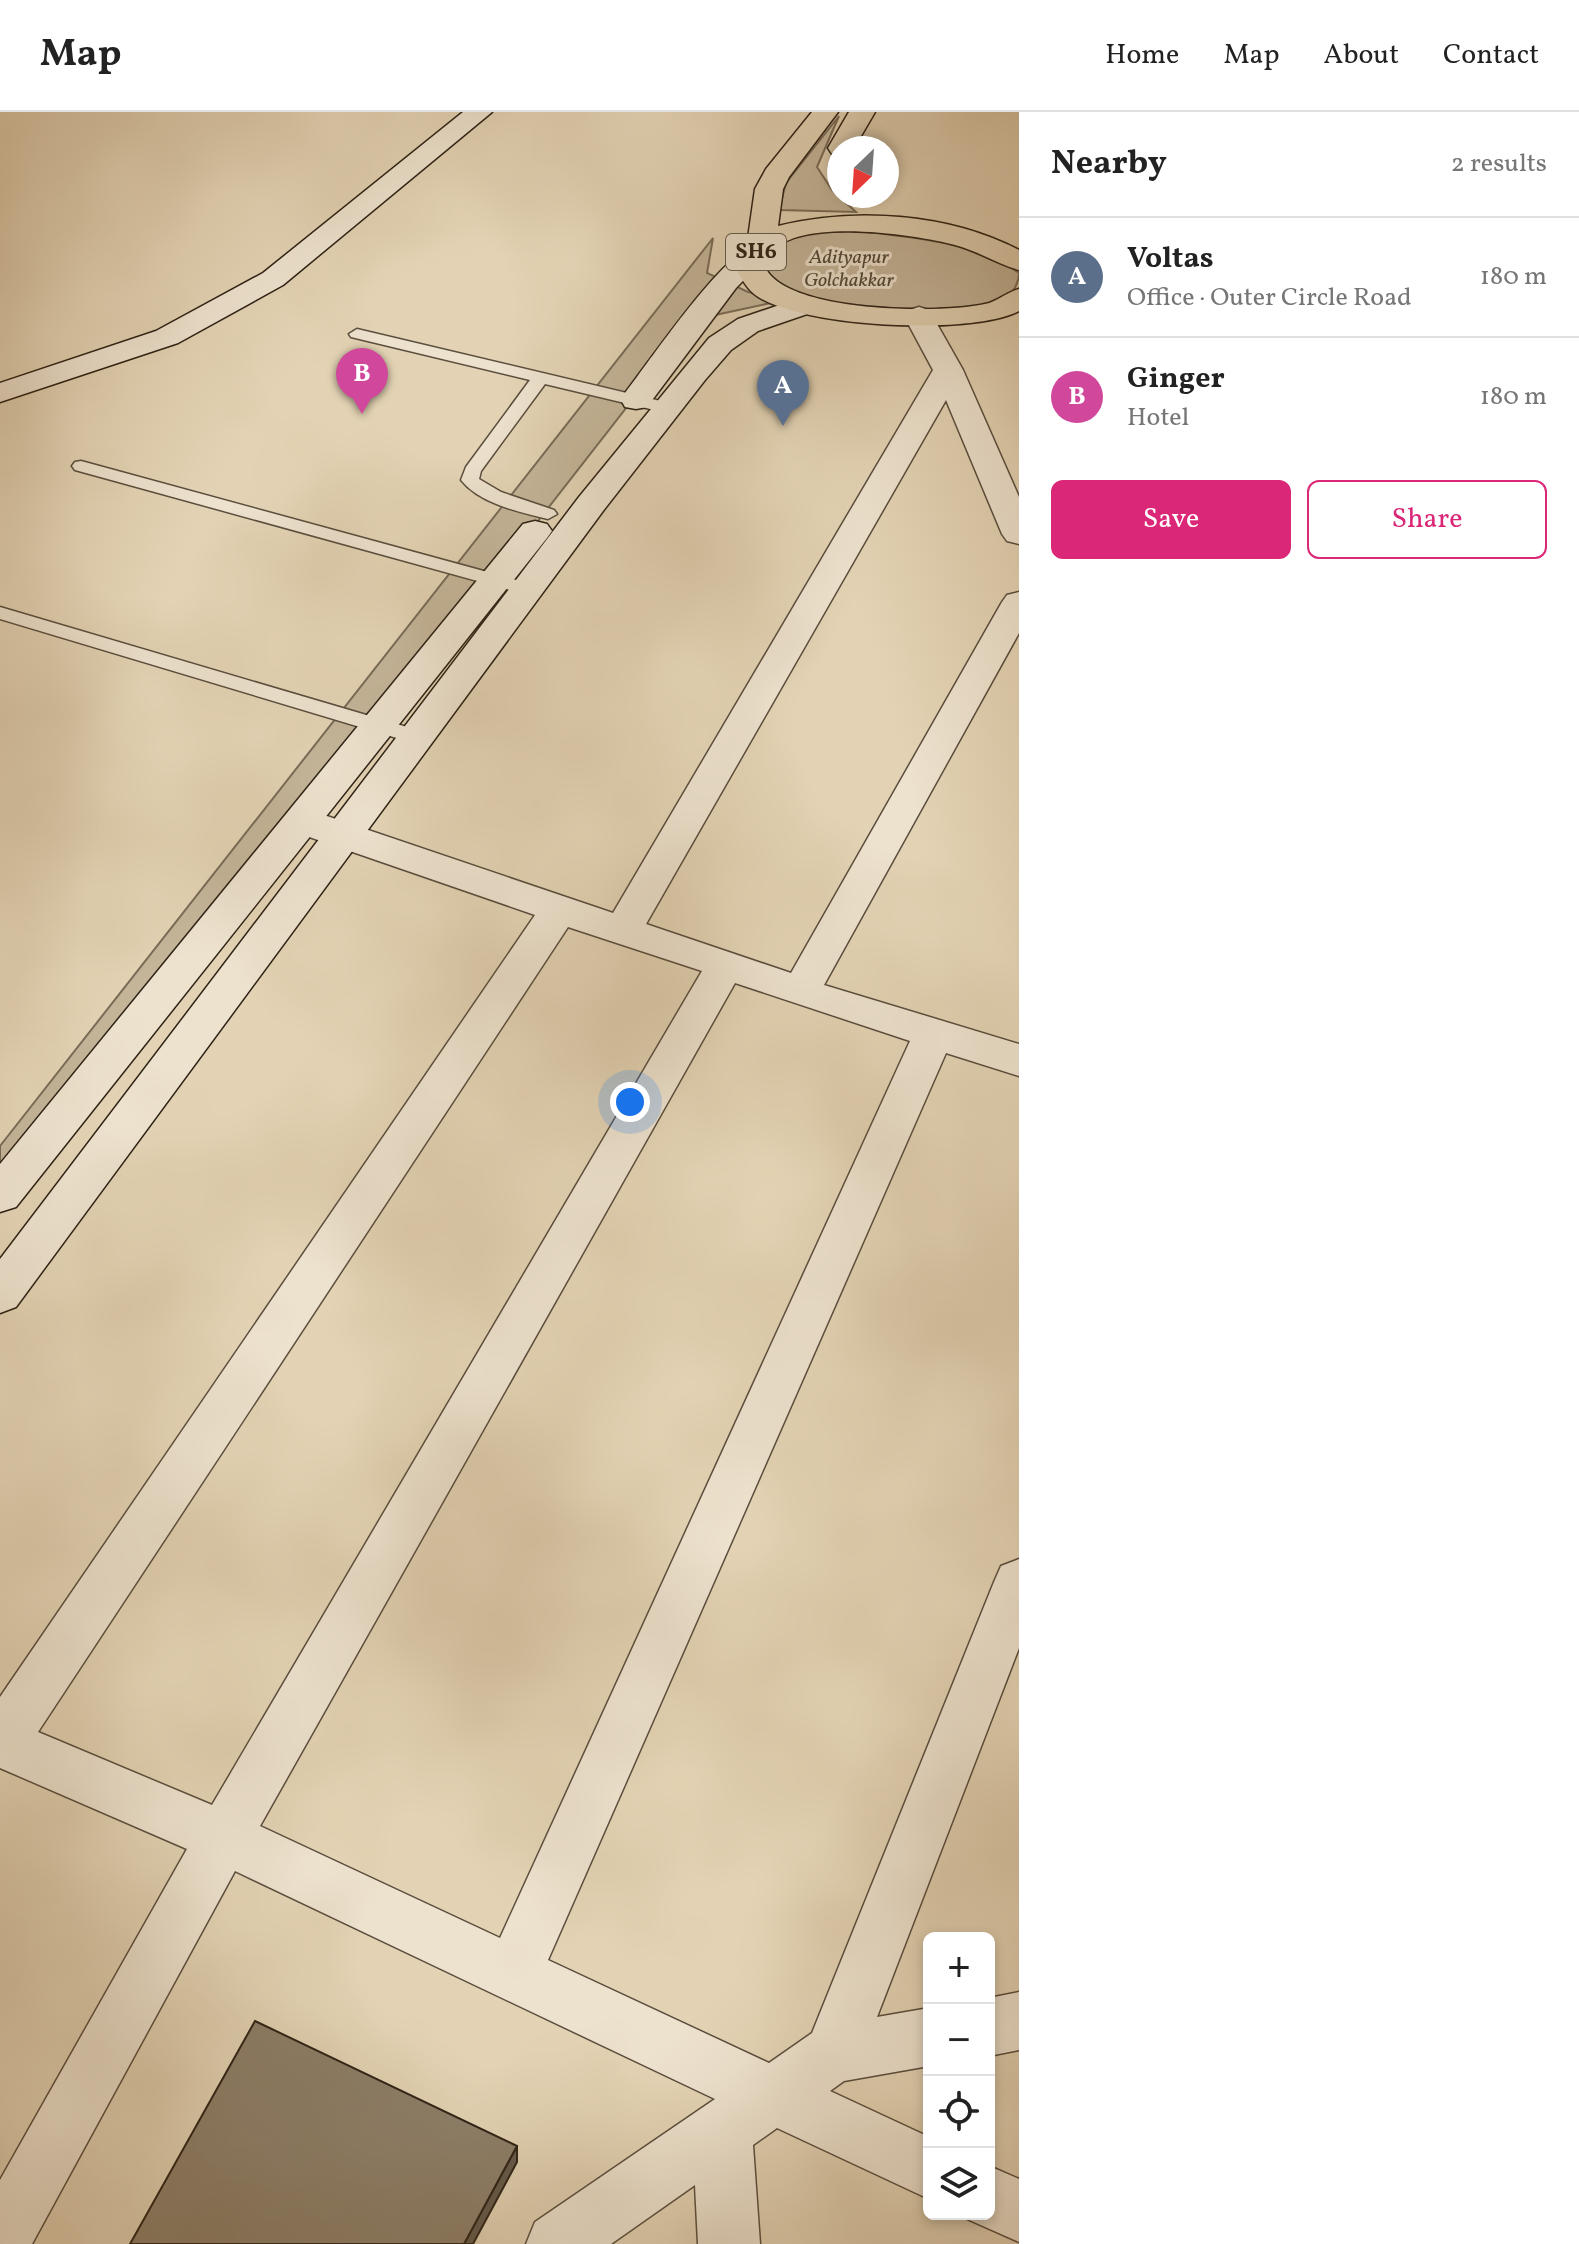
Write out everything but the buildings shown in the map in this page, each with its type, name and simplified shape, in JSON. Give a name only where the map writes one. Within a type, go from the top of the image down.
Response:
[{"type":"main road","name":"SH6","points":[[759,249],[769,189],[776,175],[825,112]]},
{"type":"main road","points":[[848,136],[862,112]]},
{"type":"main road","name":"SH6","points":[[878,208],[906,227]]},
{"type":"main road","name":"SH6","points":[[1011,309],[967,316],[919,316],[803,306],[774,295],[758,283],[751,272],[751,261],[759,249],[778,235],[818,224],[858,223],[906,227],[979,241],[1019,260]]},
{"type":"street","points":[[329,199],[390,154],[439,112]]},
{"type":"street","points":[[0,393],[167,337],[273,279],[479,112]]},
{"type":"street","points":[[0,1195],[379,725],[512,585],[652,404],[726,282],[759,249]]},
{"type":"street","points":[[0,370],[167,314],[232,270],[273,279]]},
{"type":"street","points":[[0,1294],[417,737],[512,585],[548,514],[652,404],[720,344],[748,325],[803,306]]},
{"type":"street","points":[[919,316],[948,370],[1019,534]]},
{"type":"street","points":[[622,931],[948,370]]},
{"type":"street","points":[[800,992],[1019,602]]},
{"type":"street","points":[[302,821],[726,964],[800,992],[933,1036],[1019,1060]]},
{"type":"street","points":[[559,910],[0,1742],[224,1837],[923,2166]]},
{"type":"street","points":[[0,2241],[224,1837],[726,964]]},
{"type":"street","points":[[514,1972],[933,1036]]},
{"type":"street","points":[[833,2054],[1019,1582]]},
{"type":"street","points":[[995,2026],[1019,2021]]},
{"type":"street","points":[[557,2244],[833,2054],[923,2038]]},
{"type":"street","points":[[722,2130],[729,2244]]},
{"type":"street","points":[[995,2200],[1019,2211]]},
{"type":"lane","points":[[357,334],[652,404]]},
{"type":"lane","points":[[542,376],[472,471],[470,480],[474,486],[488,493],[548,514]]},
{"type":"lane","points":[[81,466],[512,585]]},
{"type":"lane","points":[[0,613],[417,737]]},
{"type":"green space","points":[[839,116],[830,136],[827,136],[827,144],[817,167],[827,182],[827,208],[852,208],[856,212],[779,210],[786,183]]},
{"type":"green space","name":"Adityapur Golchakkar","points":[[849,230],[938,242],[981,253],[1019,273],[1018,282],[1004,299],[975,312],[815,306],[762,274],[769,250],[793,234]]},
{"type":"green space","points":[[713,238],[707,273],[748,292],[789,299],[706,317],[666,357],[0,1210],[0,1146]]},
{"type":"place","name":"Ginger","points":[[362,414]]},
{"type":"place","name":"Voltas","points":[[783,426]]}]
